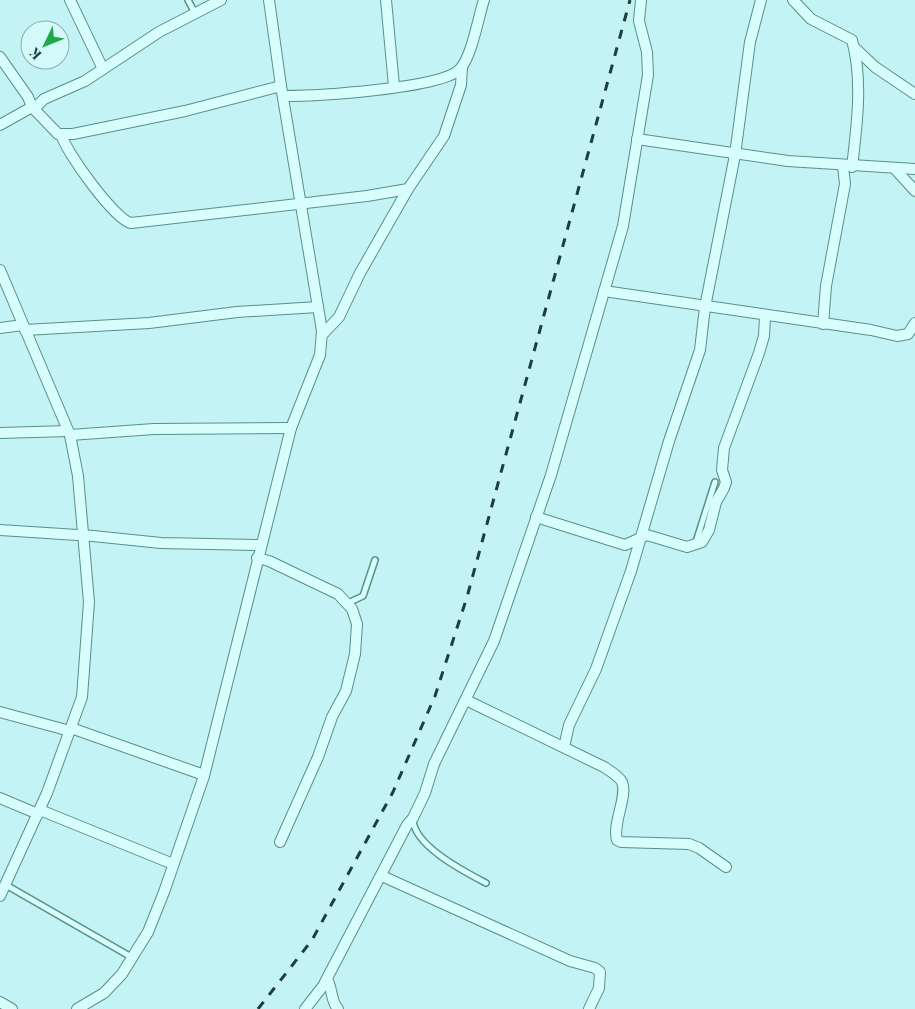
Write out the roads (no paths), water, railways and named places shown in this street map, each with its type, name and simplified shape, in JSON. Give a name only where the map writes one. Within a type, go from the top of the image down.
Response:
[{"type":"street","points":[[70,0],[103,69]]},
{"type":"street","points":[[0,124],[33,108],[44,99],[75,86],[160,32],[221,0]]},
{"type":"street","points":[[77,1009],[91,1006],[114,984],[133,958],[156,913],[204,774],[234,661],[260,545],[291,428],[320,356],[322,334],[269,0]]},
{"type":"street","points":[[386,0],[394,86]]},
{"type":"street","points":[[322,334],[339,317],[375,245],[408,189],[444,136],[461,85],[462,67],[484,0]]},
{"type":"street","points":[[305,1009],[327,979],[425,793],[434,764],[494,641],[536,517],[569,416],[623,226],[648,75],[647,52],[640,21],[641,0]]},
{"type":"street","points":[[564,747],[569,725],[596,669],[631,571],[669,441],[700,350],[705,307],[735,155],[750,42],[761,0]]},
{"type":"street","points":[[793,0],[811,19],[850,38],[854,47],[857,64],[858,101],[826,286],[823,324]]},
{"type":"street","points":[[854,47],[875,67],[915,94]]},
{"type":"street","points":[[0,57],[28,97],[33,108],[61,134],[67,150],[95,188],[119,217],[128,223],[180,219],[367,196],[408,189]]},
{"type":"street","points":[[61,134],[73,134],[282,91],[308,96],[394,86],[447,77],[462,67]]},
{"type":"street","points":[[637,139],[735,155],[847,166],[915,169]]},
{"type":"street","points":[[894,168],[915,191]]},
{"type":"street","points":[[0,270],[69,433],[78,476],[90,602],[82,697],[39,812],[0,896]]},
{"type":"street","points":[[604,291],[871,330],[897,336],[908,334],[915,323]]},
{"type":"street","points":[[0,328],[149,323],[237,312],[318,308]]},
{"type":"street","points":[[536,517],[625,545],[632,544],[641,536],[653,536],[687,546],[695,545],[705,538],[716,502],[724,488],[724,448],[764,336],[766,316]]},
{"type":"street","points":[[0,433],[291,428]]},
{"type":"street","points":[[0,530],[161,543],[260,545]]},
{"type":"street","points":[[257,558],[270,561],[338,594],[356,618],[357,630],[355,654],[346,691],[332,717],[318,757],[280,842]]},
{"type":"street","points":[[466,700],[604,767],[622,782],[623,792],[617,825],[617,840],[621,842],[689,844],[699,848],[726,867]]},
{"type":"street","points":[[0,712],[70,730],[204,774]]},
{"type":"street","points":[[0,798],[173,864]]},
{"type":"street","points":[[382,876],[570,961],[595,968],[600,972],[600,981],[597,994],[589,1009]]},
{"type":"street","points":[[327,979],[331,987],[333,1001],[338,1009]]},
{"type":"street","points":[[0,1002],[12,1009]]},
{"type":"lane","points":[[188,0],[195,14]]},
{"type":"lane","points":[[695,545],[715,482]]},
{"type":"lane","points":[[347,604],[363,596],[375,560]]},
{"type":"lane","points":[[413,818],[415,829],[422,840],[443,857],[486,883]]},
{"type":"lane","points":[[6,885],[133,958]]},
{"type":"railway","points":[[258,1009],[312,940],[393,792],[435,696],[467,597],[630,0]]}]
